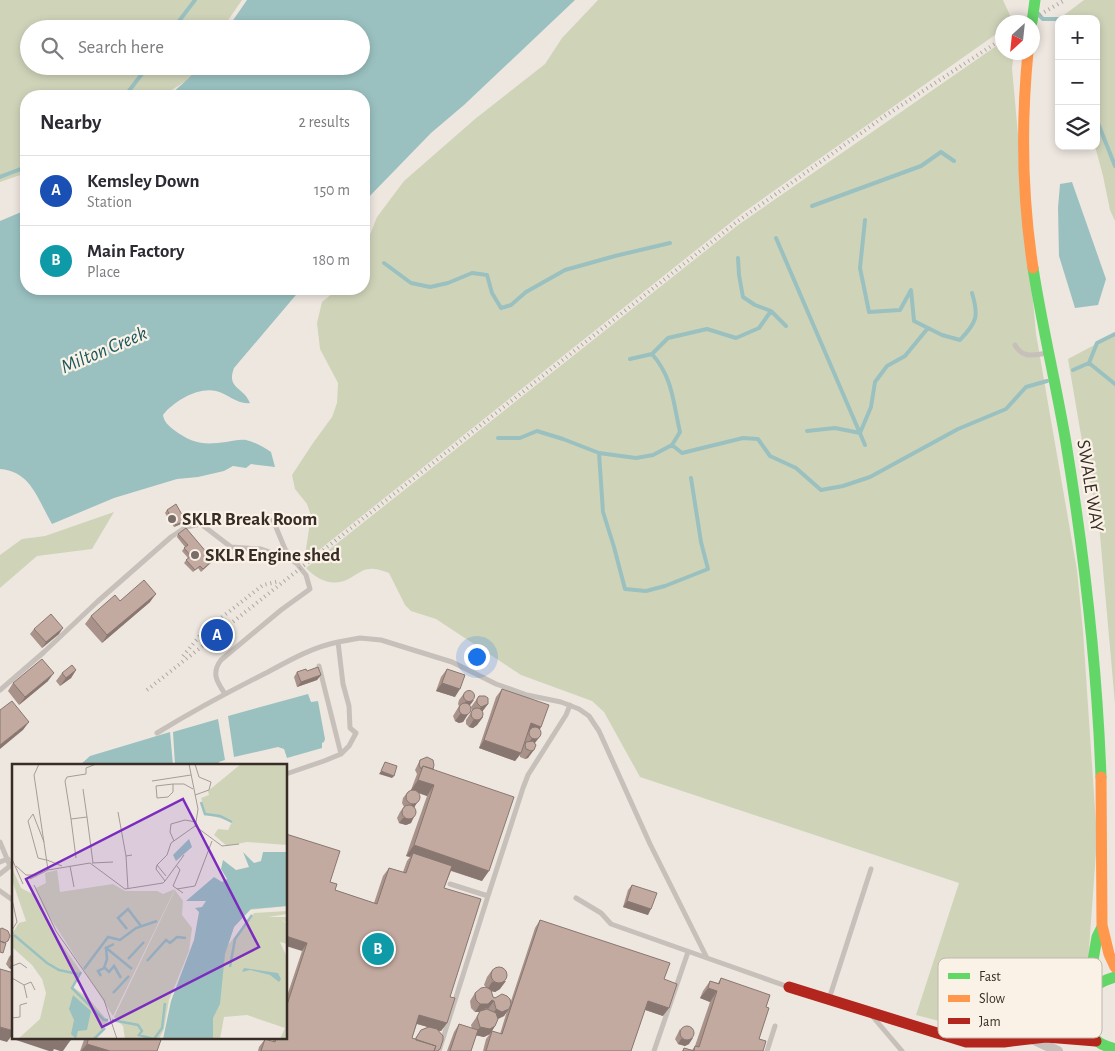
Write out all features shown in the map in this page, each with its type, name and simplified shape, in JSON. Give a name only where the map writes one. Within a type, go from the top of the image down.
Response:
[{"type":"main road","points":[[1033,15],[1035,0]]},
{"type":"main road","name":"SWALE WAY","points":[[1027,60],[1023,144],[1025,190],[1032,259],[1077,510],[1091,627],[1100,770],[1102,927],[1110,958],[1115,967]]},
{"type":"main road","name":"SWALE WAY","points":[[1093,958],[1097,937],[1102,927]]},
{"type":"main road","points":[[1102,981],[1115,977]]},
{"type":"main road","points":[[789,987],[868,1011],[938,1037]]},
{"type":"main road","points":[[942,1038],[964,1046],[1039,1038]]},
{"type":"main road","points":[[1058,1038],[1096,1041]]},
{"type":"main road","points":[[1093,1038],[1106,1047],[1115,1049]]},
{"type":"street","points":[[1032,1039],[1058,1051]]},
{"type":"lane","points":[[1015,345],[1019,352],[1026,356],[1049,353]]},
{"type":"lane","points":[[224,694],[215,674],[216,667],[221,660],[281,610],[310,590],[308,578],[285,549],[273,520]]},
{"type":"lane","points":[[0,690],[171,537],[186,527],[201,524],[231,547],[261,549],[296,563]]},
{"type":"lane","points":[[157,734],[224,694],[301,655],[338,642],[360,638],[387,641],[452,662],[496,684],[527,695],[570,705],[585,712],[599,731],[650,844],[706,958]]},
{"type":"lane","points":[[288,773],[341,754],[349,746],[356,733],[350,728],[349,706],[343,687],[338,642]]},
{"type":"lane","points":[[319,666],[341,754]]},
{"type":"lane","points":[[439,1051],[522,788],[570,705]]},
{"type":"lane","points":[[0,842],[12,865],[0,874]]},
{"type":"lane","points":[[0,862],[8,859]]},
{"type":"lane","points":[[829,999],[871,869]]},
{"type":"lane","points":[[450,884],[488,896]]},
{"type":"lane","points":[[0,891],[12,900]]},
{"type":"lane","points":[[576,898],[601,913],[611,924],[789,987]]},
{"type":"lane","points":[[654,1051],[688,952]]},
{"type":"lane","points":[[868,1011],[902,1051]]},
{"type":"lane","points":[[767,1051],[775,1026]]},
{"type":"green space","points":[[0,0],[242,0],[228,20],[20,20],[20,75],[275,75],[199,90],[176,90],[186,81],[172,90],[20,90],[20,175],[0,182]]},
{"type":"green space","points":[[598,0],[1003,0],[1010,15],[995,15],[995,35],[744,212],[304,562],[311,516],[307,504],[295,489],[292,475],[332,417],[337,403],[338,383],[320,349],[317,323],[322,302],[331,295],[370,295],[370,235],[377,217],[404,181],[475,119],[545,64],[562,38]]},
{"type":"green space","points":[[1084,0],[1115,0],[1115,221],[1110,210],[1096,150],[1100,150],[1100,15],[1064,15]]},
{"type":"green space","points":[[995,47],[995,60],[1013,60],[1012,68],[1036,334],[1077,570],[1097,839],[1088,958],[938,958],[938,1021],[916,1015],[959,883],[640,777],[604,712],[592,701],[521,675],[436,619],[411,611],[405,605],[389,573],[377,569],[367,569],[346,580],[327,582],[306,568],[738,225]]},
{"type":"green space","points":[[1115,334],[1115,704],[1099,524],[1083,447],[1068,359]]},
{"type":"green space","points":[[114,512],[92,549],[37,556],[0,588],[0,555],[22,539],[45,536]]},
{"type":"water","points":[[247,0],[575,0],[464,105],[431,133],[370,196],[370,90],[176,90],[192,75],[370,75],[370,20],[233,20]]},
{"type":"water","points":[[1072,182],[1106,279],[1098,305],[1075,308],[1059,256],[1058,208],[1060,184]]},
{"type":"water","name":"Milton Creek","points":[[20,213],[20,295],[296,295],[234,368],[232,380],[250,403],[237,401],[220,392],[209,390],[187,396],[173,405],[163,415],[170,427],[193,441],[211,443],[244,440],[256,443],[271,452],[275,467],[251,464],[246,468],[233,466],[224,471],[198,477],[177,479],[114,498],[52,524],[38,497],[26,481],[11,471],[0,469],[0,221]]},
{"type":"water","points":[[308,694],[311,702],[318,701],[325,739],[322,743],[322,748],[287,758],[284,749],[278,747],[234,757],[228,716]]},
{"type":"water","points":[[218,719],[225,760],[218,764],[175,764],[173,732]]},
{"type":"water","points":[[170,732],[173,764],[81,764],[90,756]]},
{"type":"building","points":[[176,504],[185,520],[176,525],[167,510]]},
{"type":"building","name":"SKLR Engine shed","points":[[186,528],[213,560],[203,569],[200,566],[195,570],[186,560],[191,556],[184,548],[188,545],[178,534]]},
{"type":"building","points":[[144,580],[156,594],[107,635],[91,616],[115,595],[120,601]]},
{"type":"building","points":[[51,614],[63,628],[46,642],[34,629]]},
{"type":"building","points":[[42,659],[54,673],[25,697],[13,683]]},
{"type":"building","points":[[72,665],[76,670],[66,678],[62,673]]},
{"type":"building","points":[[318,667],[321,675],[301,682],[297,672]]},
{"type":"building","points":[[447,669],[465,675],[460,689],[442,683]]},
{"type":"building","points":[[502,689],[549,705],[541,727],[531,723],[521,753],[484,740]]},
{"type":"building","points":[[469,690],[475,696],[469,702],[463,696]]},
{"type":"building","points":[[479,696],[488,698],[488,704],[481,707],[477,703]]},
{"type":"building","points":[[12,701],[29,722],[0,745],[0,710]]},
{"type":"building","points":[[465,703],[471,709],[465,715],[459,709]]},
{"type":"building","points":[[477,708],[483,714],[477,720],[471,714]]},
{"type":"building","points":[[535,727],[541,733],[535,739],[529,733]]},
{"type":"building","points":[[533,741],[536,745],[534,750],[526,749],[526,742]]},
{"type":"building","points":[[427,757],[433,760],[433,769],[423,766],[421,769],[419,765],[420,760]]},
{"type":"building","points":[[385,762],[397,766],[394,776],[381,771]]},
{"type":"building","points":[[423,766],[514,797],[489,871],[414,845],[434,785],[418,780]]},
{"type":"building","points":[[410,790],[416,790],[420,797],[416,804],[410,804],[406,800],[406,794]]},
{"type":"building","points":[[406,805],[412,805],[416,812],[412,819],[406,819],[402,815],[402,809]]},
{"type":"building","points":[[288,835],[340,851],[330,882],[337,884],[335,890],[377,904],[389,868],[406,873],[413,853],[452,866],[444,888],[481,899],[450,997],[455,998],[447,1023],[419,1015],[412,1038],[436,1046],[434,1051],[261,1051],[265,1039],[275,1042],[277,1038],[288,1038],[288,1002],[307,943],[288,937]]},
{"type":"building","points":[[632,885],[657,893],[651,909],[627,901]]},
{"type":"building","points":[[540,920],[670,963],[664,979],[677,984],[669,1008],[648,1001],[631,1051],[486,1051],[492,1031],[502,1034]]},
{"type":"building","points":[[0,929],[8,931],[10,936],[8,941],[4,943],[0,941]]},
{"type":"building","points":[[0,941],[6,943],[3,953],[0,952]]},
{"type":"building","points":[[496,967],[502,967],[507,972],[505,981],[496,983],[491,978],[491,972]]},
{"type":"building","points":[[0,969],[12,972],[12,1030],[0,1027]]},
{"type":"building","points":[[721,978],[770,995],[766,1007],[769,1008],[759,1039],[766,1041],[763,1051],[694,1051],[695,1046],[699,1047],[717,991],[708,988],[710,981],[719,984]]},
{"type":"building","points":[[486,987],[491,990],[495,998],[502,994],[507,996],[511,1004],[509,1009],[502,1012],[496,1009],[492,1000],[488,1004],[480,1004],[476,1000],[475,993],[481,988]]},
{"type":"building","points":[[487,1009],[496,1013],[498,1019],[495,1026],[490,1029],[480,1027],[477,1017],[480,1011]]},
{"type":"building","points":[[459,1024],[478,1030],[471,1051],[450,1051]]},
{"type":"building","points":[[684,1026],[690,1026],[694,1033],[690,1040],[684,1040],[680,1036],[680,1030]]},
{"type":"building","points":[[429,1027],[437,1029],[443,1036],[440,1049],[437,1051],[434,1051],[436,1046],[416,1040],[421,1030]]},
{"type":"building","points":[[50,1038],[61,1038],[60,1041]]},
{"type":"building","points":[[89,1038],[162,1038],[157,1051],[110,1051],[87,1044]]},
{"type":"building","points":[[684,1048],[694,1051],[683,1051]]},
{"type":"waterway","points":[[180,20],[195,0]]},
{"type":"waterway","points":[[1038,14],[1043,19],[1055,19]]},
{"type":"waterway","points":[[130,90],[141,75]]},
{"type":"waterway","points":[[1100,128],[1115,166]]},
{"type":"waterway","points":[[812,206],[921,166],[941,152],[954,161]]},
{"type":"waterway","points":[[0,177],[20,169]]},
{"type":"waterway","points":[[865,220],[860,268],[869,312],[900,310],[911,290],[914,321],[942,335],[960,340],[970,328],[975,318],[976,313],[972,293]]},
{"type":"waterway","points":[[776,238],[865,445]]},
{"type":"waterway","points":[[384,263],[411,283],[430,287],[448,283],[472,273],[487,275],[492,293],[501,308],[511,305],[526,292],[565,270],[670,243]]},
{"type":"waterway","points":[[738,258],[743,297],[755,305],[771,311],[786,326]]},
{"type":"waterway","points":[[630,359],[652,354],[668,338],[707,329],[736,338],[759,328],[771,311]]},
{"type":"waterway","points":[[807,431],[835,428],[860,433],[871,407],[875,382],[887,366],[905,356],[928,328]]},
{"type":"waterway","points":[[1073,370],[1089,363],[1097,343],[1115,334]]},
{"type":"waterway","points":[[498,438],[520,438],[537,431],[599,453],[636,458],[653,455],[672,445],[680,432],[674,400],[664,372],[652,354]]},
{"type":"waterway","points":[[1089,363],[1115,384]]},
{"type":"waterway","points":[[672,445],[682,453],[743,438],[758,439],[770,456],[796,468],[821,490],[843,486],[870,477],[958,429],[1006,409],[1026,387],[1047,381]]},
{"type":"waterway","points":[[599,453],[603,512],[625,589],[646,591],[665,586],[708,569],[701,542],[691,478]]},
{"type":"railway","points":[[1039,15],[1065,0]]},
{"type":"railway","points":[[147,690],[738,221],[885,116],[995,44]]},
{"type":"railway","points":[[183,656],[203,632],[263,585],[280,581]]},
{"type":"traffic: fast","points":[[1033,15],[1035,0]]},
{"type":"traffic: fast","points":[[1033,268],[1066,443],[1078,526],[1093,651],[1101,777]]},
{"type":"traffic: fast","points":[[1093,958],[1097,937],[1101,929]]},
{"type":"traffic: fast","points":[[1102,982],[1115,977]]},
{"type":"traffic: fast","points":[[1094,1038],[1102,1044],[1115,1049]]},
{"type":"traffic: slow","points":[[1027,60],[1024,106],[1024,160],[1029,241],[1033,268]]},
{"type":"traffic: slow","points":[[1101,777],[1102,925],[1109,954],[1115,967]]},
{"type":"traffic: jam","points":[[789,987],[938,1033]]},
{"type":"traffic: jam","points":[[953,1038],[966,1042],[1004,1042],[1038,1038]]},
{"type":"traffic: jam","points":[[1058,1038],[1096,1041]]},
{"type":"place","name":"SKLR Break Room","points":[[172,519]]},
{"type":"place","name":"SKLR Engine shed","points":[[195,555]]},
{"type":"place","name":"Kemsley Down","points":[[217,635]]},
{"type":"place","name":"Main Factory","points":[[378,949]]}]
